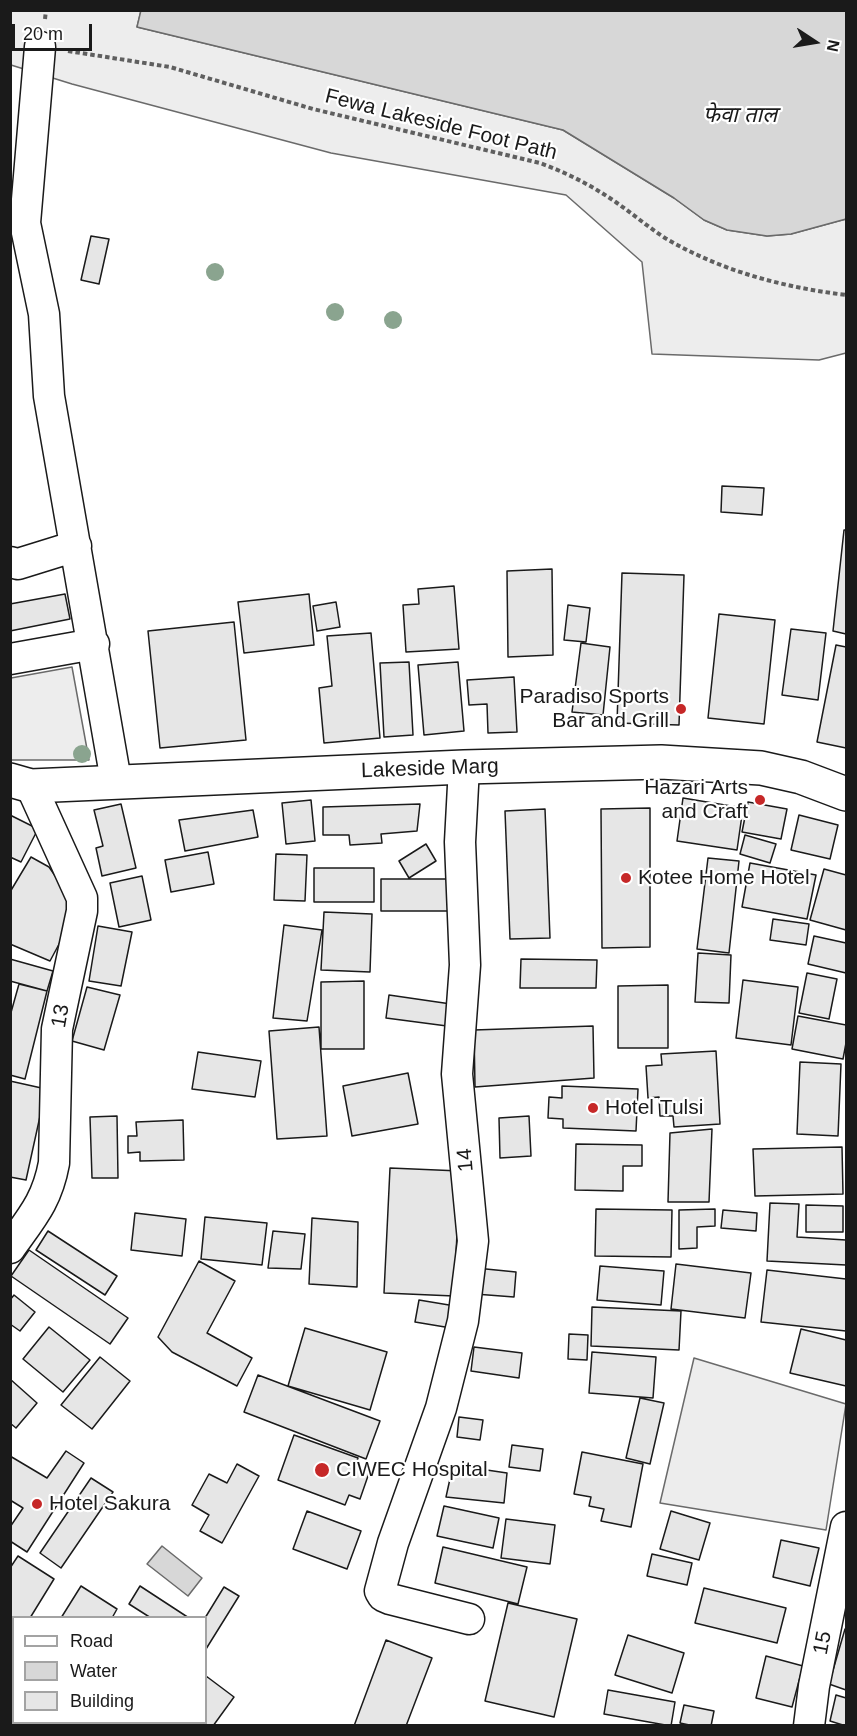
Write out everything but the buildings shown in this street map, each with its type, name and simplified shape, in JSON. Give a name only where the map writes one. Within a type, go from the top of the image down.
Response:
[{"type":"main road","name":"Lakeside Marg","points":[[21,783],[661,762],[712,764],[781,772],[846,794]]},
{"type":"street","points":[[40,47],[25,223],[44,314],[49,396],[94,644],[116,781]]},
{"type":"street","points":[[10,562],[18,564],[76,546]]},
{"type":"street","points":[[10,659],[94,644]]},
{"type":"street","name":"14","points":[[464,767],[460,842],[465,965],[457,1074],[473,1241],[463,1321],[441,1408],[393,1543],[380,1591],[383,1596],[469,1619]]},
{"type":"street","name":"13","points":[[10,1248],[44,1200],[51,1182],[54,1163],[57,1029],[82,910],[82,898],[21,783]]},
{"type":"street","name":"15","points":[[809,1725],[814,1686],[846,1527]]},
{"type":"path","name":"Fewa Lakeside Foot Path","points":[[40,47],[170,67],[313,109],[540,163],[588,185],[664,237],[734,272],[821,292],[846,295]]},
{"type":"shaded area","points":[[10,11],[141,11],[137,27],[563,130],[674,198],[704,220],[727,230],[767,236],[791,234],[846,219],[846,353],[819,360],[652,354],[642,262],[566,195],[331,153],[72,84],[11,65]]},
{"type":"shaded area","points":[[72,667],[89,760],[11,760],[11,678]]},
{"type":"shaded area","points":[[694,1358],[846,1404],[826,1530],[660,1503]]},
{"type":"water","name":"फेवा ताल","points":[[141,10],[846,11],[846,219],[791,234],[767,236],[727,230],[704,220],[674,198],[563,130],[137,27]]},
{"type":"water","points":[[162,1546],[202,1578],[188,1596],[147,1564]]},
{"type":"place","name":"Paradiso Sports Bar and Grill","points":[[681,709]]},
{"type":"place","name":"Hazari Arts and Craft","points":[[760,800]]},
{"type":"place","name":"Kotee Home Hotel","points":[[626,878]]},
{"type":"place","name":"Hotel Tulsi","points":[[593,1108]]},
{"type":"place","name":"CIWEC Hospital","points":[[322,1470]]},
{"type":"place","name":"Hotel Sakura","points":[[37,1504]]}]
